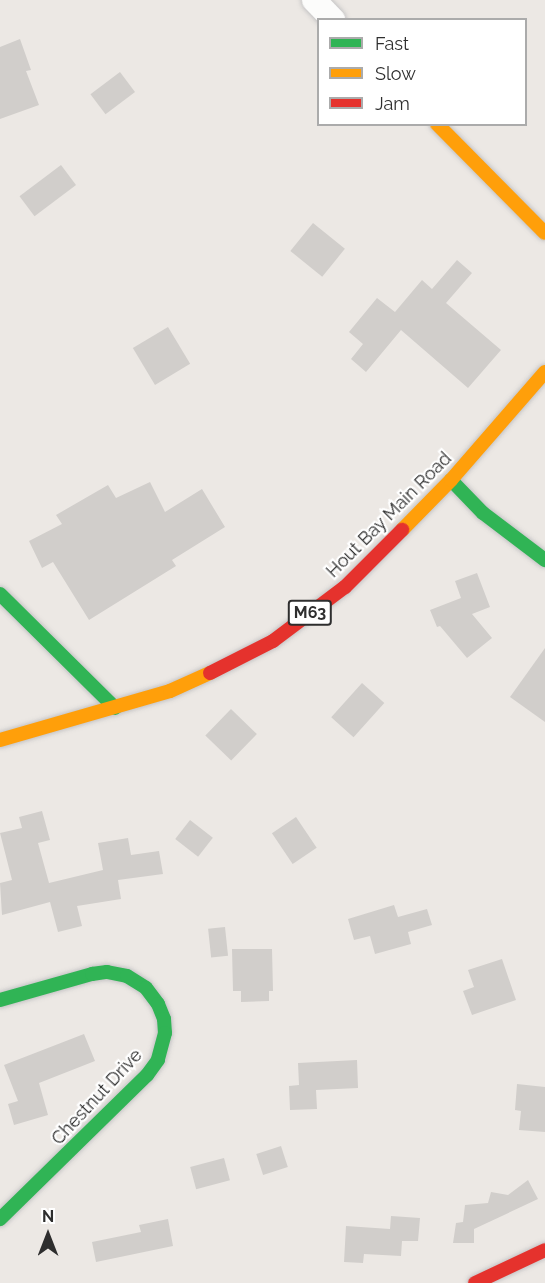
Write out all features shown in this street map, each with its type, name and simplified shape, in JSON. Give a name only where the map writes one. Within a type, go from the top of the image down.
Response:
[{"type":"street","points":[[314,0],[331,18]]},
{"type":"street","points":[[439,126],[545,233]]},
{"type":"street","name":"Hout Bay Main Road","points":[[0,740],[170,692],[273,641],[345,587],[451,480],[545,372]]},
{"type":"street","points":[[451,480],[483,513],[545,560]]},
{"type":"street","points":[[0,594],[115,708]]},
{"type":"street","name":"Chestnut Drive","points":[[0,1000],[56,983],[107,972],[127,976],[146,988],[158,1004],[164,1019],[165,1034],[158,1060],[147,1075],[0,1219]]},
{"type":"street","points":[[476,1283],[545,1250]]},
{"type":"building","points":[[20,39],[31,70],[26,71],[39,105],[0,119],[0,47]]},
{"type":"building","points":[[120,72],[135,92],[105,114],[90,94]]},
{"type":"building","points":[[61,165],[76,185],[35,216],[19,196]]},
{"type":"building","points":[[313,223],[345,249],[322,277],[290,251]]},
{"type":"building","points":[[457,260],[472,273],[446,303],[501,350],[468,388],[401,330],[366,372],[351,359],[363,344],[349,332],[377,298],[395,312],[422,280],[432,289]]},
{"type":"building","points":[[168,327],[190,364],[155,385],[133,348]]},
{"type":"building","points":[[150,482],[165,512],[202,489],[225,527],[172,560],[176,566],[89,620],[53,562],[42,568],[29,541],[62,524],[56,515],[108,485],[116,498]]},
{"type":"building","points":[[477,573],[490,607],[472,614],[492,638],[467,658],[440,626],[437,627],[430,610],[461,598],[455,581]]},
{"type":"building","points":[[545,648],[545,722],[510,697]]},
{"type":"building","points":[[362,683],[384,703],[354,737],[331,717]]},
{"type":"building","points":[[231,709],[257,734],[231,761],[205,736]]},
{"type":"building","points":[[42,811],[50,840],[38,843],[49,883],[103,870],[98,843],[128,838],[131,855],[159,851],[163,874],[118,880],[121,899],[77,906],[82,926],[58,932],[50,902],[2,915],[0,883],[12,880],[0,833],[22,828],[19,817]]},
{"type":"building","points":[[296,817],[317,848],[293,864],[272,833]]},
{"type":"building","points":[[190,820],[213,838],[198,857],[175,839]]},
{"type":"building","points":[[394,905],[398,917],[427,909],[432,925],[408,932],[411,944],[375,954],[370,936],[354,940],[348,919]]},
{"type":"building","points":[[225,927],[228,956],[211,958],[208,929]]},
{"type":"building","points":[[232,949],[272,949],[273,991],[269,991],[269,1001],[241,1002],[241,991],[233,991]]},
{"type":"building","points":[[502,959],[516,1000],[472,1015],[463,991],[474,987],[468,970]]},
{"type":"building","points":[[84,1034],[95,1061],[39,1083],[48,1115],[14,1125],[8,1104],[18,1101],[4,1065]]},
{"type":"building","points":[[357,1060],[358,1088],[316,1090],[317,1109],[290,1110],[289,1086],[299,1085],[298,1063]]},
{"type":"building","points":[[517,1084],[545,1087],[545,1132],[519,1130],[521,1111],[515,1110]]},
{"type":"building","points":[[281,1146],[288,1167],[263,1175],[256,1154]]},
{"type":"building","points":[[224,1158],[230,1180],[196,1189],[190,1167]]},
{"type":"building","points":[[528,1180],[538,1199],[474,1229],[474,1243],[453,1243],[456,1223],[463,1222],[465,1205],[488,1203],[491,1192],[508,1195]]},
{"type":"building","points":[[391,1216],[420,1218],[418,1241],[402,1241],[401,1256],[364,1254],[363,1263],[344,1262],[346,1226],[390,1229]]},
{"type":"building","points":[[168,1219],[173,1246],[96,1262],[92,1242],[141,1232],[139,1225]]},
{"type":"traffic: fast","points":[[451,480],[483,513],[545,560]]},
{"type":"traffic: fast","points":[[0,594],[115,708]]},
{"type":"traffic: fast","points":[[0,1000],[92,974],[107,972],[127,976],[146,988],[158,1004],[164,1019],[165,1033],[158,1060],[147,1075],[0,1219]]},
{"type":"traffic: slow","points":[[439,126],[545,233]]},
{"type":"traffic: slow","points":[[402,530],[451,480],[545,372]]},
{"type":"traffic: slow","points":[[0,740],[170,691],[210,673]]},
{"type":"traffic: jam","points":[[210,673],[273,641],[345,587],[402,530]]},
{"type":"traffic: jam","points":[[475,1283],[545,1250]]}]
